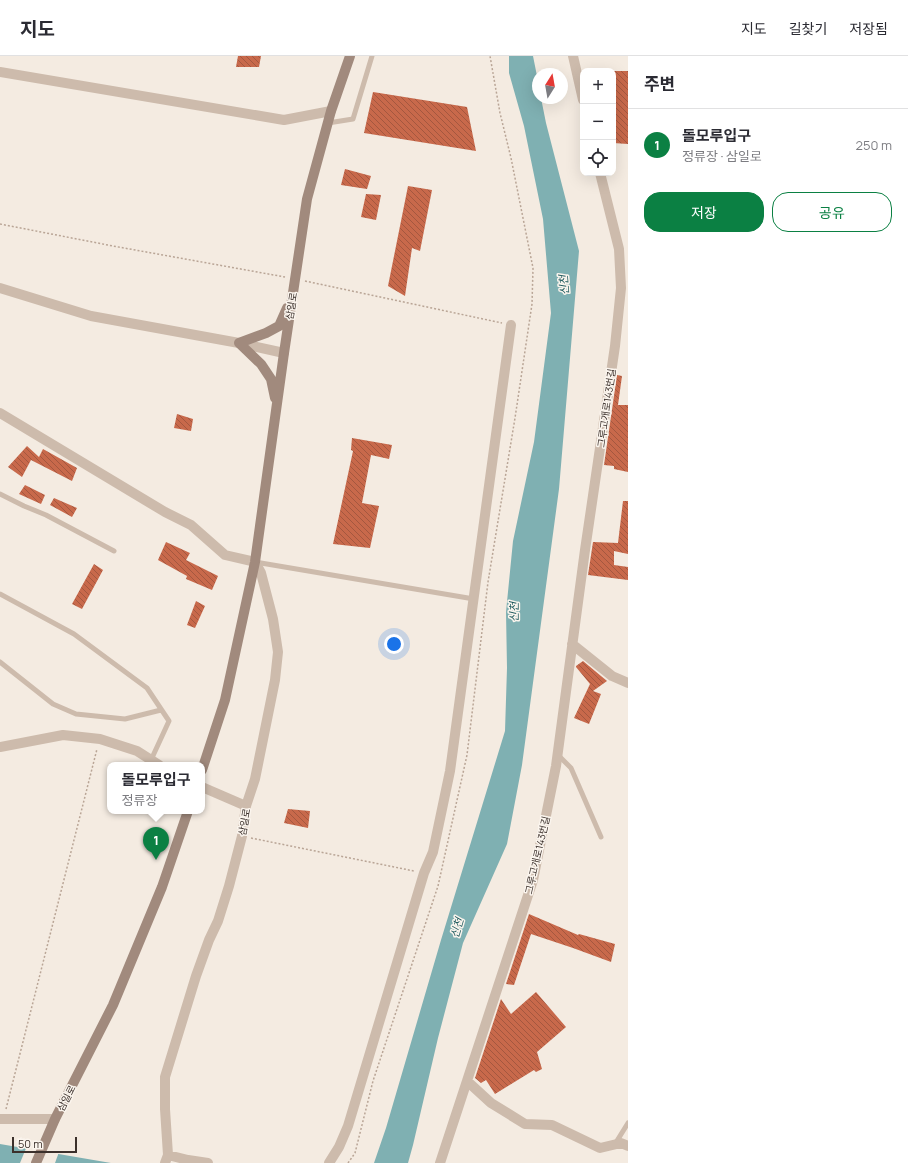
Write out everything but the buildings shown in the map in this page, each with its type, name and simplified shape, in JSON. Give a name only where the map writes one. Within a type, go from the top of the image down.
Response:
[{"type":"main road","name":"삼일로","points":[[205,762],[225,700],[255,562],[307,199],[331,111],[350,56]]},
{"type":"main road","points":[[277,404],[271,379],[261,364],[238,343],[266,333],[279,326],[293,293]]},
{"type":"main road","name":"삼일로","points":[[36,1163],[55,1119],[113,1005],[162,886],[187,814]]},
{"type":"street","points":[[574,56],[580,85]]},
{"type":"street","points":[[0,72],[284,120],[331,111]]},
{"type":"street","name":"그루고개로143번길","points":[[440,1163],[534,880],[558,754],[585,550],[615,346],[621,288],[619,249],[601,176]]},
{"type":"street","points":[[0,288],[91,316],[284,353]]},
{"type":"street","points":[[329,1163],[348,1126],[424,873],[433,852],[450,771],[475,599],[511,325]]},
{"type":"street","points":[[0,413],[165,512],[191,525],[225,555],[255,562]]},
{"type":"street","name":"삼일로","points":[[167,1159],[165,1077],[196,976],[209,940],[218,921],[229,886],[242,836],[246,806],[255,779],[273,692],[278,652],[277,640],[270,604],[261,573],[255,562]]},
{"type":"street","points":[[572,644],[612,676],[628,683]]},
{"type":"street","points":[[0,748],[63,735],[100,739],[137,751],[155,762]]},
{"type":"street","points":[[205,788],[246,806]]},
{"type":"street","points":[[467,1081],[491,1103],[525,1124],[552,1125],[600,1148],[621,1143],[628,1146]]},
{"type":"street","points":[[2,1119],[55,1119]]},
{"type":"street","points":[[167,1159],[208,1163]]},
{"type":"lane","points":[[327,126],[354,119],[372,56]]},
{"type":"lane","points":[[0,494],[46,515],[114,551]]},
{"type":"lane","points":[[255,562],[475,599]]},
{"type":"lane","points":[[0,594],[74,634],[147,688],[168,722],[155,762]]},
{"type":"lane","points":[[0,662],[53,704],[76,714],[125,719],[161,710]]},
{"type":"lane","points":[[558,754],[571,768],[601,837]]},
{"type":"lane","points":[[615,1145],[628,1123]]},
{"type":"path","points":[[0,224],[113,246],[296,278],[511,325]]},
{"type":"path","points":[[2,1119],[100,739]]},
{"type":"path","points":[[242,836],[424,873]]},
{"type":"water","name":"신천","points":[[509,56],[533,56],[535,68],[532,68],[532,104],[542,104],[579,251],[559,489],[522,765],[507,844],[463,943],[438,1038],[408,1163],[374,1163],[386,1128],[441,940],[505,731],[507,668],[506,612],[513,541],[534,442],[551,313],[543,219],[524,126],[509,73]]},
{"type":"water","points":[[0,1144],[111,1163],[0,1163]]},
{"type":"pier","points":[[27,1146],[59,1152],[55,1163],[20,1163]]},
{"type":"place","name":"돌모루입구","points":[[156,860]]}]
